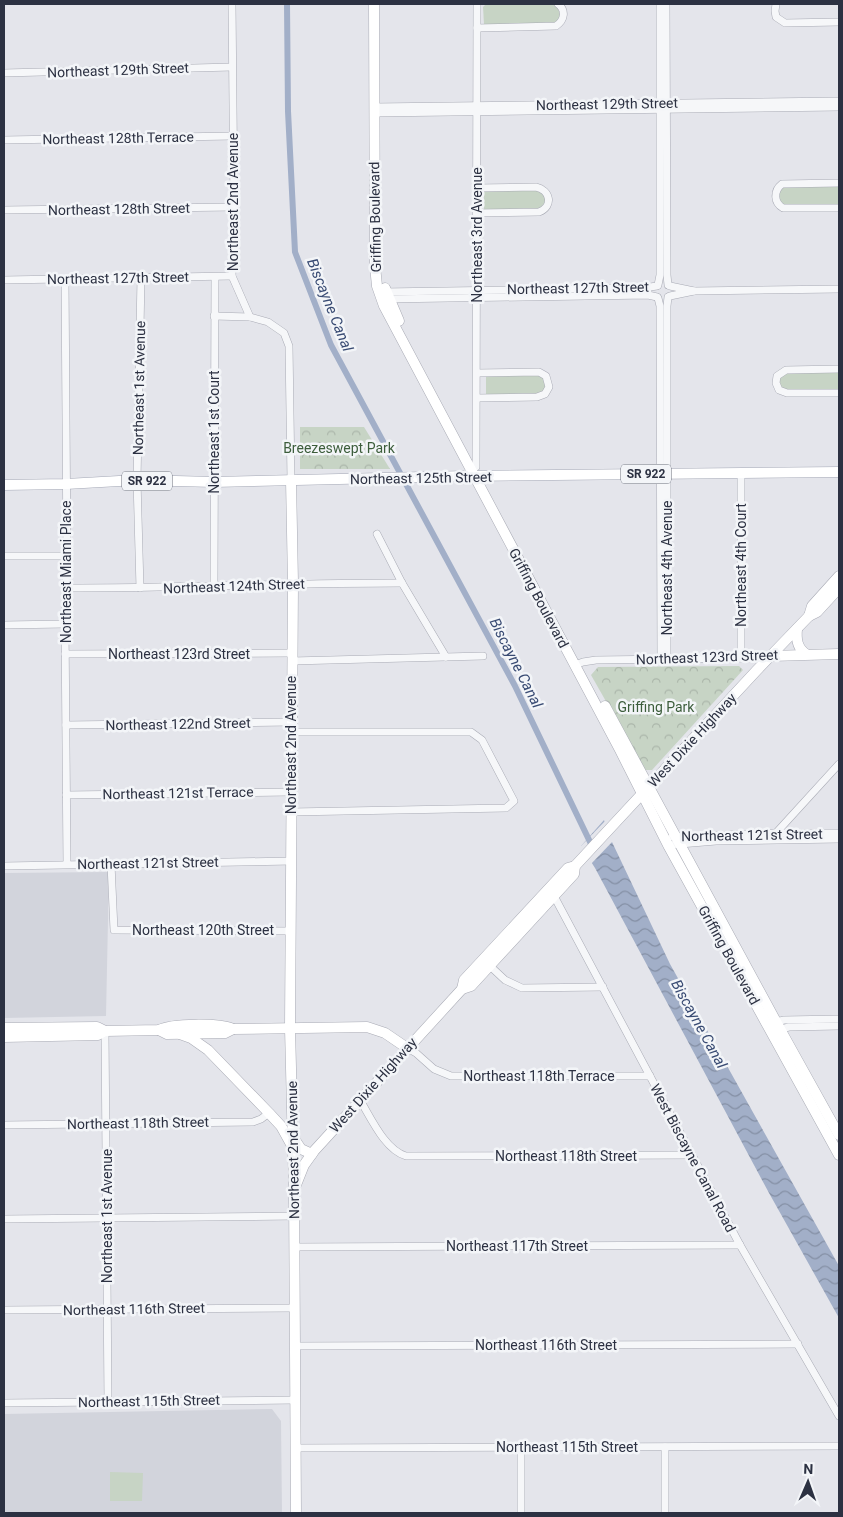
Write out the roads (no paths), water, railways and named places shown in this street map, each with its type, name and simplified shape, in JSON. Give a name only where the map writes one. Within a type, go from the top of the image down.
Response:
[{"type":"main road","name":"Griffing Boulevard","points":[[374,4],[378,208],[375,266],[384,295],[516,550],[646,790],[678,840],[838,1152]]},
{"type":"main road","name":"Griffing Boulevard","points":[[377,110],[380,4]]},
{"type":"main road","name":"Northeast 125th Street","points":[[4,485],[137,480],[214,482],[420,478],[477,473],[664,474],[839,472]]},
{"type":"main road","name":"Northeast 2nd Avenue","points":[[291,480],[293,583],[290,792],[292,861],[290,1028],[294,1188],[296,1513]]},
{"type":"main road","name":"West Dixie Highway","points":[[809,616],[812,606],[839,576]]},
{"type":"main road","name":"West Dixie Highway","points":[[462,989],[464,980],[568,868],[575,866],[797,628],[809,616],[817,612],[839,588]]},
{"type":"main road","points":[[797,628],[796,638],[799,646],[806,654]]},
{"type":"main road","name":"Northeast 123rd Street","points":[[771,656],[839,654]]},
{"type":"main road","name":"Griffing Boulevard","points":[[646,790],[667,841],[774,1027],[839,1135]]},
{"type":"main road","name":"West Dixie Highway","points":[[294,1188],[304,1165],[312,1154],[462,989],[471,986],[554,896],[574,874],[575,866]]},
{"type":"main road","points":[[4,1028],[97,1027],[105,1031],[159,1030],[167,1026],[225,1025],[233,1029]]},
{"type":"main road","points":[[159,1030],[167,1034],[180,1034],[225,1033],[233,1029],[372,1028],[385,1033],[407,1048]]},
{"type":"main road","points":[[4,1036],[98,1035],[105,1031]]},
{"type":"main road","points":[[180,1034],[191,1038],[203,1046],[270,1113],[281,1126],[292,1146]]},
{"type":"main road","points":[[292,1135],[301,1149],[312,1154]]},
{"type":"street","name":"Northeast 2nd Avenue","points":[[232,4],[234,206],[232,276],[250,317],[268,322],[284,333],[289,346],[291,480]]},
{"type":"street","name":"Northeast 3rd Avenue","points":[[476,4],[477,473]]},
{"type":"street","points":[[477,28],[553,27],[559,24],[563,18],[562,7],[558,4]]},
{"type":"street","points":[[660,4],[663,106],[667,275],[671,291],[669,297],[662,299],[658,297],[655,290],[660,275],[663,106],[666,4]]},
{"type":"street","points":[[776,4],[776,17],[784,23],[839,22]]},
{"type":"street","name":"Northeast 129th Street","points":[[4,73],[232,67]]},
{"type":"street","name":"Northeast 129th Street","points":[[377,110],[663,106],[839,101]]},
{"type":"street","name":"Northeast 129th Street","points":[[663,106],[839,107]]},
{"type":"street","name":"Northeast 128th Terrace","points":[[4,140],[233,136]]},
{"type":"street","points":[[839,183],[786,184],[778,186],[776,194],[777,204],[783,208],[839,208]]},
{"type":"street","points":[[477,188],[536,187],[544,190],[549,198],[548,206],[539,212],[477,213]]},
{"type":"street","name":"Northeast 128th Street","points":[[4,210],[234,206]]},
{"type":"street","name":"Northeast 127th Street","points":[[4,280],[232,276]]},
{"type":"street","name":"Northeast 1st Court","points":[[214,277],[214,587]]},
{"type":"street","name":"Northeast 1st Avenue","points":[[140,588],[137,480],[141,278]]},
{"type":"street","name":"Northeast Miami Place","points":[[65,279],[67,864]]},
{"type":"street","points":[[658,285],[664,283],[669,285]]},
{"type":"street","name":"Northeast 127th Street","points":[[478,294],[649,287],[658,285]]},
{"type":"street","name":"Northeast 127th Street","points":[[669,285],[694,291]]},
{"type":"street","name":"Northeast 127th Street","points":[[669,297],[694,291],[839,289]]},
{"type":"street","name":"Northeast 127th Street","points":[[384,295],[644,295],[658,297]]},
{"type":"street","name":"Northeast 4th Avenue","points":[[658,297],[664,383]]},
{"type":"street","name":"Northeast 4th Avenue","points":[[664,659],[664,383],[669,297]]},
{"type":"street","points":[[214,316],[250,317]]},
{"type":"street","points":[[839,369],[786,370],[777,376],[776,383],[779,390],[787,393],[839,393]]},
{"type":"street","points":[[477,398],[537,397],[545,394],[549,387],[546,376],[539,372],[478,373]]},
{"type":"street","name":"Northeast 4th Court","points":[[741,473],[741,658]]},
{"type":"street","points":[[377,534],[402,583],[446,657]]},
{"type":"street","points":[[4,556],[67,556]]},
{"type":"street","name":"Northeast 124th Street","points":[[65,588],[214,587],[293,583],[402,583]]},
{"type":"street","points":[[4,625],[65,624]]},
{"type":"street","name":"Northeast 123rd Street","points":[[66,654],[292,657],[483,656]]},
{"type":"street","name":"Northeast 123rd Street","points":[[578,664],[596,660],[771,656]]},
{"type":"street","name":"Northeast 122nd Street","points":[[66,725],[291,727],[471,732],[482,740],[514,801],[506,808],[291,812]]},
{"type":"street","points":[[776,833],[839,764]]},
{"type":"street","name":"Northeast 121st Terrace","points":[[66,795],[290,792]]},
{"type":"street","name":"Northeast 121st Street","points":[[667,841],[776,833],[839,833]]},
{"type":"street","name":"Northeast 121st Street","points":[[678,840],[839,839]]},
{"type":"street","name":"Northeast 121st Street","points":[[4,866],[292,861]]},
{"type":"street","name":"Northeast 120th Street","points":[[112,864],[114,930],[291,930]]},
{"type":"street","name":"West Biscayne Canal Road","points":[[554,896],[740,1245],[839,1416]]},
{"type":"street","points":[[490,966],[505,980],[522,988],[603,987]]},
{"type":"street","points":[[774,1027],[839,1020]]},
{"type":"street","points":[[774,1027],[839,1026]]},
{"type":"street","name":"Northeast 1st Avenue","points":[[105,1031],[108,1402]]},
{"type":"street","name":"Northeast 118th Terrace","points":[[407,1048],[434,1068],[451,1076],[650,1076]]},
{"type":"street","name":"Northeast 118th Street","points":[[360,1100],[389,1147],[396,1153],[406,1156],[691,1155]]},
{"type":"street","name":"Northeast 118th Street","points":[[4,1125],[106,1122],[253,1122],[262,1119],[270,1113]]},
{"type":"street","points":[[4,1219],[294,1216]]},
{"type":"street","name":"Northeast 117th Street","points":[[294,1247],[740,1245]]},
{"type":"street","name":"Northeast 116th Street","points":[[4,1310],[294,1308]]},
{"type":"street","name":"Northeast 116th Street","points":[[294,1346],[798,1344]]},
{"type":"street","name":"Northeast 115th Street","points":[[4,1403],[295,1400]]},
{"type":"street","name":"Northeast 115th Street","points":[[295,1448],[839,1446]]},
{"type":"street","points":[[665,1447],[665,1513]]},
{"type":"street","points":[[520,1513],[521,1448]]},
{"type":"water","points":[[604,820],[612,842],[670,964],[839,1266],[839,1318],[769,1193],[595,868],[581,846]]},
{"type":"waterway","name":"Biscayne Canal","points":[[287,4],[288,111],[295,252],[331,345],[515,686],[591,844]]},
{"type":"park label","name":"Breezeswept Park","points":[[339,448]]},
{"type":"park label","name":"Griffing Park","points":[[656,707]]}]
